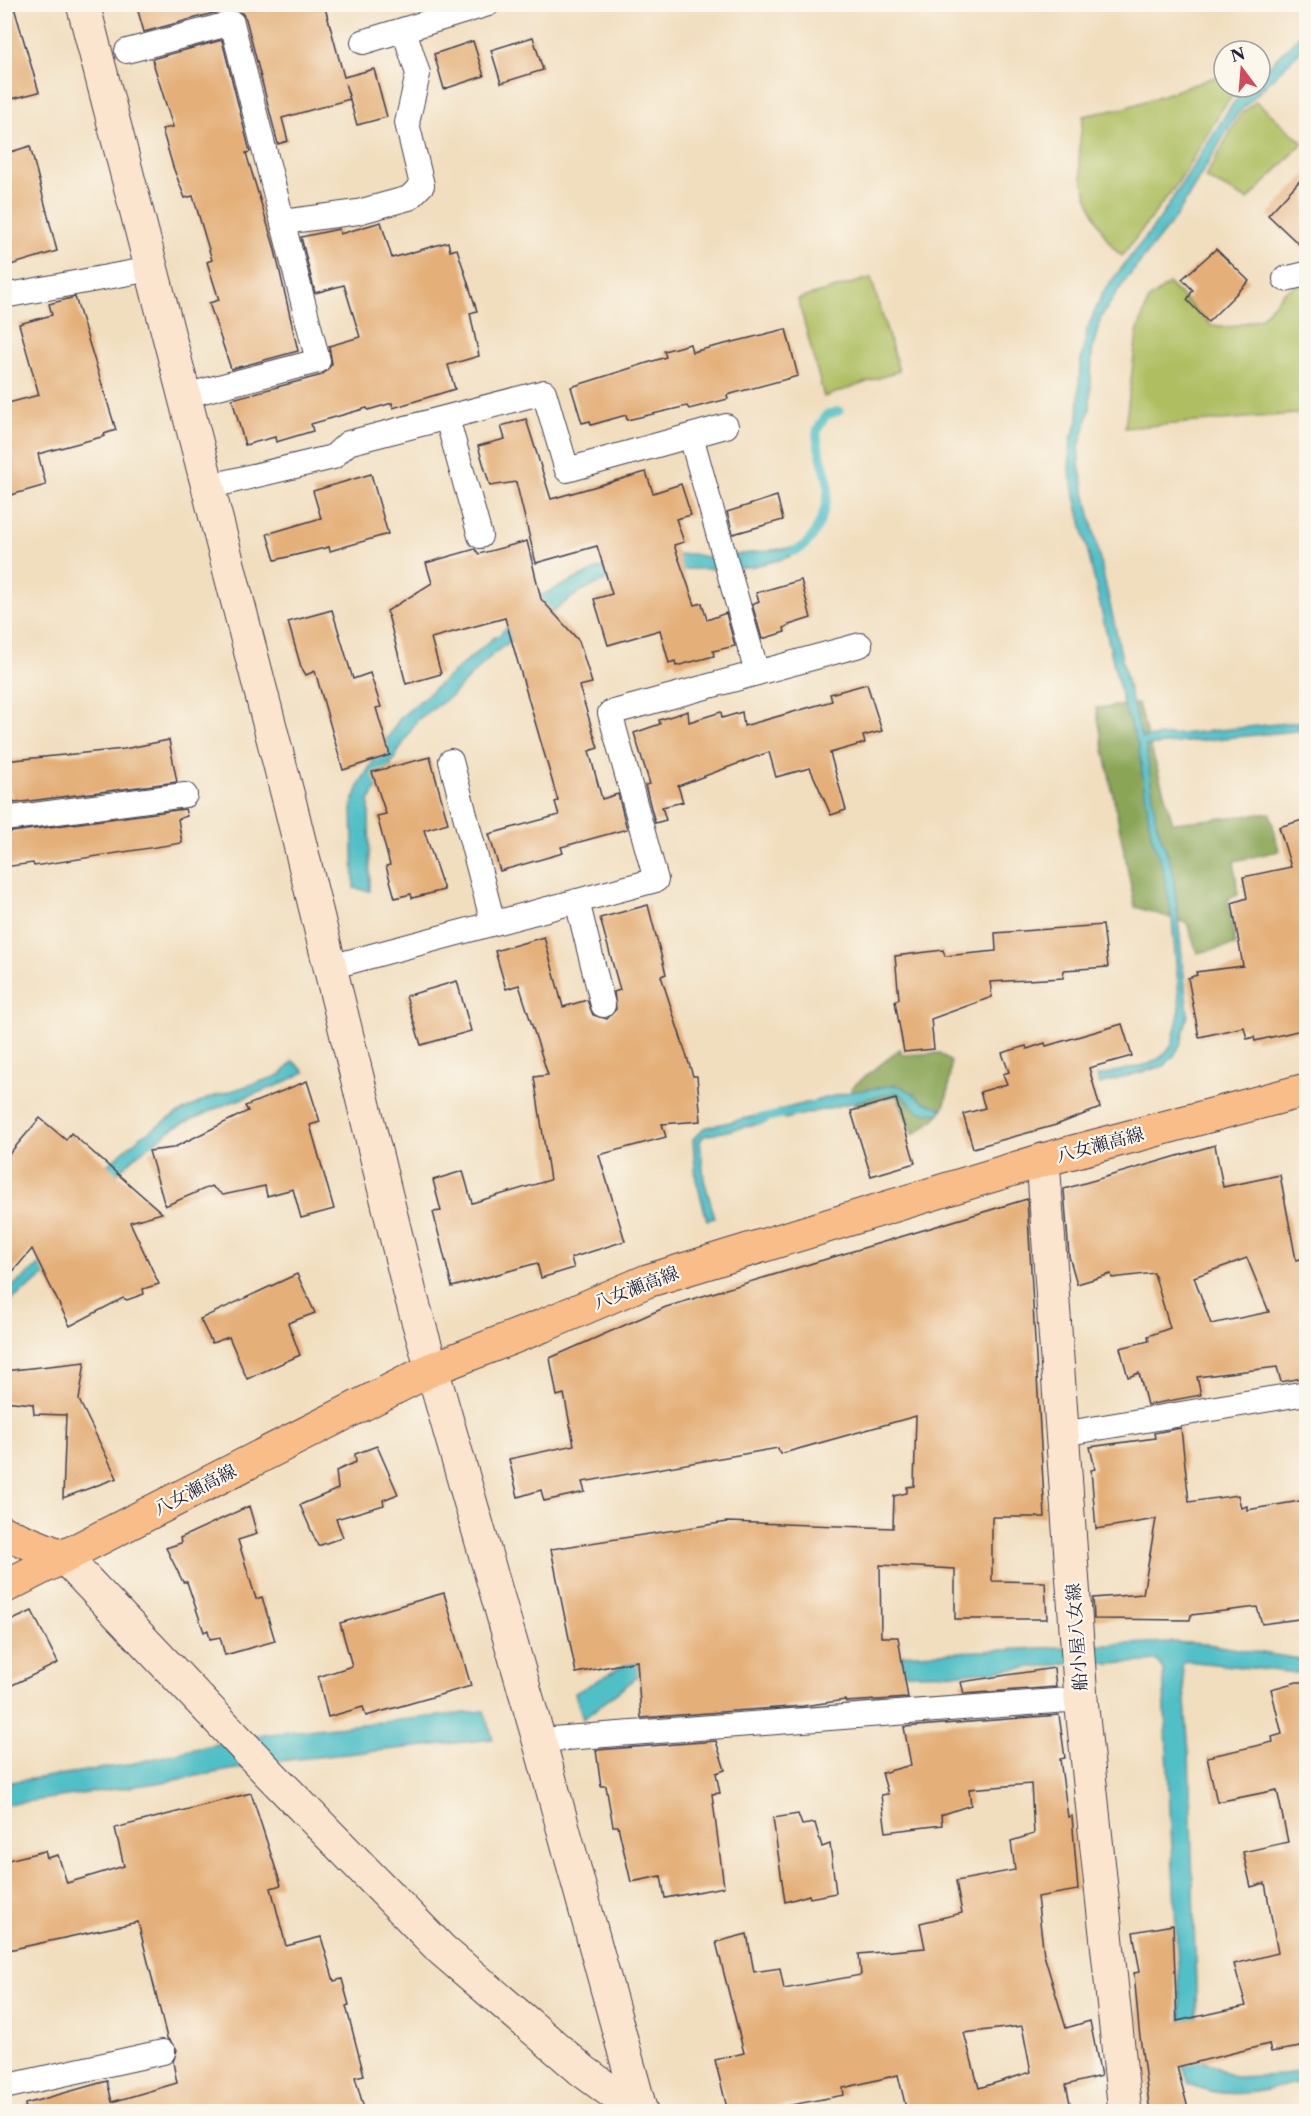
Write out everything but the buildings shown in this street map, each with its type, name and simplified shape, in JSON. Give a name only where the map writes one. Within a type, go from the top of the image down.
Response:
[{"type":"main road","name":"八女瀬高線","points":[[4,1587],[432,1369],[647,1281],[1043,1160],[1306,1090]]},
{"type":"main road","points":[[4,1533],[64,1557]]},
{"type":"street","points":[[83,4],[432,1369],[539,1740],[640,2112]]},
{"type":"street","points":[[363,42],[488,4]]},
{"type":"street","points":[[127,51],[232,24],[318,361],[184,396]]},
{"type":"street","points":[[283,222],[358,212],[409,198],[422,185],[407,123],[418,74],[404,30]]},
{"type":"street","points":[[4,296],[151,269]]},
{"type":"street","points":[[207,487],[333,458],[348,443],[544,392],[567,470],[726,426]]},
{"type":"street","points":[[447,418],[480,536]]},
{"type":"street","points":[[692,436],[757,673]]},
{"type":"street","points":[[330,967],[656,880],[610,713],[860,645]]},
{"type":"street","points":[[451,761],[494,923]]},
{"type":"street","points":[[4,819],[185,795]]},
{"type":"street","points":[[577,901],[603,1005]]},
{"type":"street","name":"船小屋八女線","points":[[1043,1160],[1081,1699],[1125,2112]]},
{"type":"street","points":[[1062,1434],[1306,1393]]},
{"type":"street","points":[[64,1557],[266,1770],[442,1950],[583,2071],[640,2112]]},
{"type":"street","points":[[539,1740],[1081,1699]]},
{"type":"street","points":[[4,2087],[163,2052]]},
{"type":"green space","points":[[1212,78],[1212,99],[1230,99],[1177,184],[1122,256],[1106,237],[1092,209],[1080,166],[1079,144],[1083,116],[1125,108]]},
{"type":"green space","points":[[1256,101],[1303,143],[1248,200],[1205,178],[1240,115]]},
{"type":"green space","points":[[871,278],[899,371],[824,397],[798,299]]},
{"type":"green space","points":[[1306,282],[1306,413],[1125,428],[1137,333],[1149,299],[1169,284],[1211,325],[1231,327],[1261,318],[1285,291]]},
{"type":"green space","points":[[1138,704],[1173,823],[1270,813],[1279,851],[1234,861],[1238,895],[1228,899],[1235,945],[1197,953],[1187,923],[1135,907],[1096,708]]},
{"type":"green space","points":[[900,1049],[902,1055],[940,1053],[951,1062],[947,1097],[940,1113],[912,1135],[897,1096],[854,1106],[851,1088]]},
{"type":"water","points":[[1306,29],[1306,45],[1272,79],[1272,63]]},
{"type":"water","points":[[1237,99],[1252,99],[1237,114],[1176,217],[1122,285],[1101,317],[1092,351],[1090,409],[1079,447],[1079,465],[1129,690],[1142,738],[1306,721],[1306,730],[1146,746],[1156,821],[1173,871],[1188,1014],[1181,1043],[1174,1056],[1164,1066],[1099,1084],[1097,1076],[1149,1064],[1160,1058],[1172,1045],[1180,1009],[1172,919],[1163,870],[1151,834],[1138,745],[1123,704],[1069,470],[1071,439],[1078,421],[1080,366],[1087,330],[1103,292],[1159,220]]},
{"type":"water","points":[[803,546],[798,553],[783,559],[750,567],[640,571],[614,577],[581,591],[493,654],[450,697],[417,720],[369,801],[370,891],[354,888],[352,805],[361,781],[400,718],[499,635],[542,595],[597,569],[646,556],[692,554],[712,558]]},
{"type":"water","points":[[293,1061],[305,1072],[279,1085],[224,1105],[175,1127],[138,1154],[103,1186],[51,1271],[5,1305],[4,1293],[56,1252],[91,1179],[140,1137],[175,1115],[209,1098],[281,1075]]},
{"type":"water","points":[[896,1085],[907,1089],[927,1103],[941,1107],[940,1114],[919,1112],[895,1092],[785,1119],[781,1117],[779,1110],[850,1092]]},
{"type":"water","points":[[765,1114],[768,1122],[704,1136],[700,1141],[704,1180],[715,1218],[707,1220],[696,1179],[693,1139],[704,1128]]},
{"type":"water","points":[[1171,1642],[1207,1644],[1306,1660],[1306,1672],[1297,1673],[1187,1661],[1182,1663],[1189,1753],[1198,2057],[1234,2077],[1283,2075],[1306,2068],[1306,2080],[1277,2088],[1248,2093],[1218,2093],[1189,2084],[1183,2065],[1163,1670],[1158,1661],[1111,1664],[1088,1662],[969,1673],[910,1674],[849,1669],[676,1668],[636,1678],[583,1719],[575,1693],[625,1665],[719,1649],[895,1655]]},
{"type":"water","points":[[484,1711],[493,1739],[287,1760],[157,1783],[5,1805],[5,1783],[126,1765],[251,1736]]},
{"type":"waterway","points":[[794,551],[802,547],[815,533],[824,512],[828,483],[817,432],[826,415],[839,411]]},
{"type":"waterway","points":[[757,1120],[790,1112]]}]
